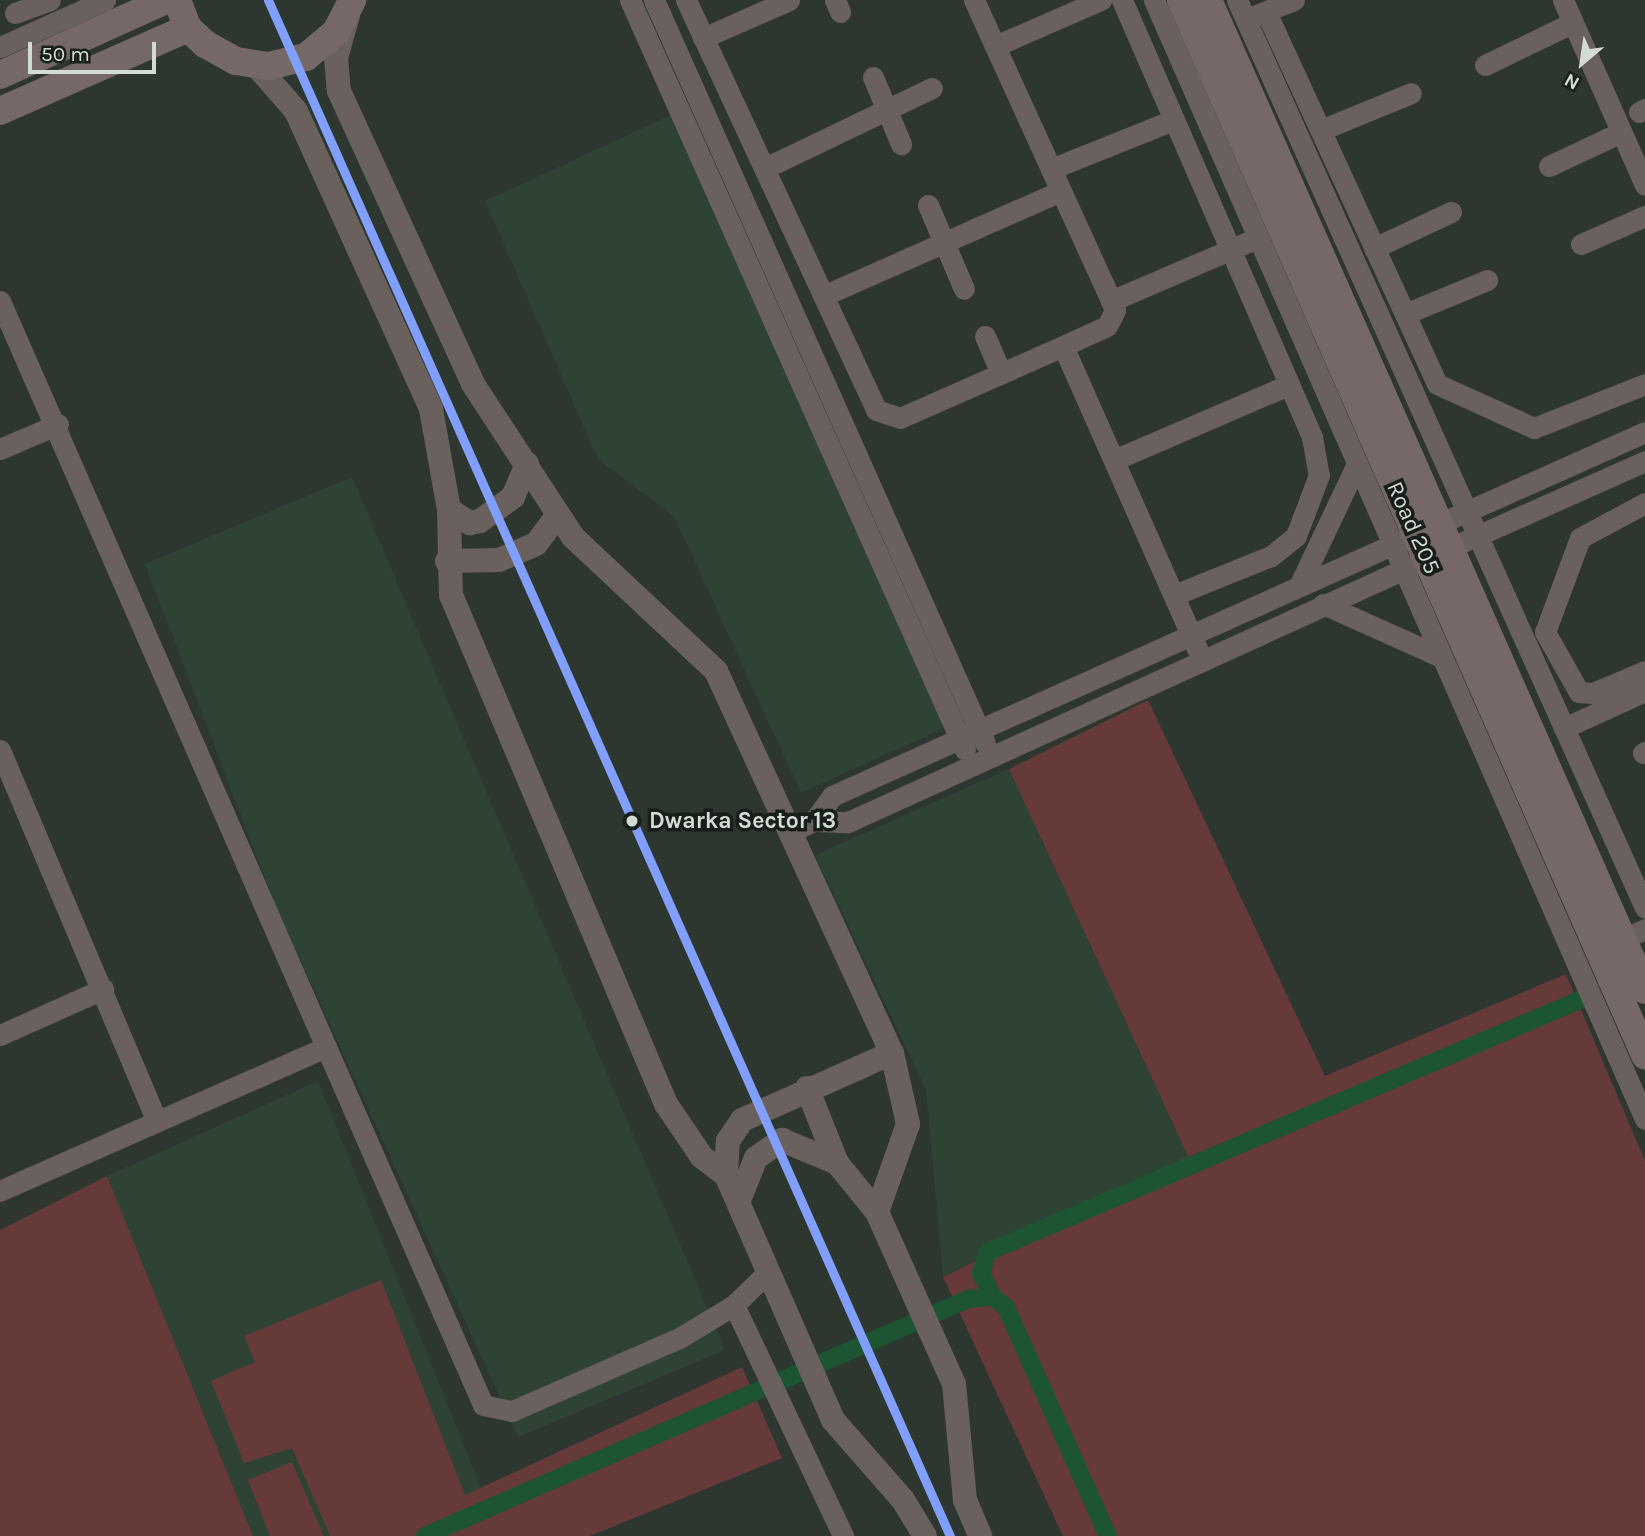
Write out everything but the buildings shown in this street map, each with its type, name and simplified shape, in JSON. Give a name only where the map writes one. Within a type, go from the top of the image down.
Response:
[{"type":"main road","points":[[0,75],[128,7],[166,0]]},
{"type":"main road","points":[[177,0],[188,28],[236,61],[255,64],[306,57],[336,32],[352,2]]},
{"type":"main road","name":"Road 205","points":[[1181,0],[1433,541],[1634,934],[1645,990]]},
{"type":"main road","name":"Road 205","points":[[1208,0],[1235,16],[1433,541],[1645,1055]]},
{"type":"main road","points":[[0,111],[188,28]]},
{"type":"street","points":[[11,11],[50,0]]},
{"type":"street","points":[[0,47],[105,0]]},
{"type":"street","points":[[630,0],[970,734],[992,755]]},
{"type":"street","points":[[654,0],[970,734],[972,765]]},
{"type":"street","points":[[685,0],[825,295],[876,410],[887,418],[900,418],[1107,326],[1115,310],[974,0]]},
{"type":"street","points":[[703,38],[789,0]]},
{"type":"street","points":[[995,46],[1101,0]]},
{"type":"street","points":[[1122,0],[1312,437],[1319,475],[1306,517],[1271,556],[1174,595]]},
{"type":"street","points":[[1154,0],[1356,466],[1433,541],[1564,728],[1645,908]]},
{"type":"street","points":[[1294,0],[1266,12],[1235,16],[1465,512]]},
{"type":"street","points":[[1563,0],[1619,133],[1645,185]]},
{"type":"street","points":[[352,2],[336,58],[338,91],[473,384],[558,515],[716,671],[892,1053],[908,1124],[877,1212]]},
{"type":"street","points":[[1266,12],[1437,384],[1534,428],[1645,384]]},
{"type":"street","points":[[1485,65],[1572,23]]},
{"type":"street","points":[[255,64],[296,111],[431,409],[449,510],[447,561],[471,653],[666,1104],[702,1157],[726,1175],[823,1398],[845,1438],[904,1500],[925,1536]]},
{"type":"street","points":[[873,77],[901,144]]},
{"type":"street","points":[[765,168],[932,88]]},
{"type":"street","points":[[1321,130],[1411,93]]},
{"type":"street","points":[[1052,169],[1173,120]]},
{"type":"street","points":[[1549,166],[1619,133]]},
{"type":"street","points":[[825,295],[1061,191]]},
{"type":"street","points":[[928,205],[964,289]]},
{"type":"street","points":[[1374,248],[1451,212]]},
{"type":"street","points":[[1581,244],[1645,216]]},
{"type":"street","points":[[1111,300],[1257,238]]},
{"type":"street","points":[[1405,314],[1487,280]]},
{"type":"street","points":[[0,301],[58,424],[483,1405],[512,1411],[681,1337],[734,1306],[768,1272]]},
{"type":"street","points":[[985,337],[1001,373]]},
{"type":"street","points":[[1063,346],[1202,659]]},
{"type":"street","points":[[1114,460],[1289,385]]},
{"type":"street","points":[[0,449],[58,424]]},
{"type":"street","points":[[790,832],[814,821],[848,822],[1323,604],[1401,571],[1465,512],[1645,432]]},
{"type":"street","points":[[814,821],[832,796],[1299,586],[1433,541],[1645,461]]},
{"type":"street","points":[[449,510],[480,521],[513,497],[527,464]]},
{"type":"street","points":[[1299,586],[1356,466]]},
{"type":"street","points":[[1645,503],[1580,538],[1545,632],[1579,692],[1593,693],[1645,671]]},
{"type":"street","points":[[447,561],[499,560],[536,544],[558,515]]},
{"type":"street","points":[[1401,571],[1645,1119]]},
{"type":"street","points":[[1323,604],[1439,656]]},
{"type":"street","points":[[1564,728],[1645,691]]},
{"type":"street","points":[[0,750],[157,1121]]},
{"type":"street","points":[[0,1035],[103,989]]},
{"type":"street","points":[[0,1191],[326,1047]]},
{"type":"street","points":[[726,1175],[733,1128],[807,1088],[892,1053]]},
{"type":"street","points":[[807,1088],[837,1163],[877,1212],[939,1351],[959,1403],[961,1474],[980,1536]]},
{"type":"street","points":[[739,1200],[756,1158],[782,1140],[837,1163]]},
{"type":"street","points":[[734,1306],[843,1536]]},
{"type":"shaded area","points":[[693,105],[964,719],[801,793],[674,516],[598,459],[485,201]]},
{"type":"shaded area","points":[[352,477],[725,1350],[518,1437],[275,904],[145,564]]},
{"type":"shaded area","points":[[1148,700],[1325,1076],[1566,974],[1645,1161],[1645,1536],[1063,1536],[943,1277],[1188,1156],[1009,769]]},
{"type":"shaded area","points":[[1009,769],[1188,1156],[943,1277],[926,1090],[815,855]]},
{"type":"shaded area","points":[[318,1081],[481,1488],[377,1536],[253,1536],[107,1176]]},
{"type":"shaded area","points":[[107,1176],[253,1536],[0,1536],[0,1230]]},
{"type":"shaded area","points":[[381,1280],[465,1495],[742,1367],[782,1458],[590,1536],[330,1536],[292,1448],[244,1463],[211,1381],[255,1362],[244,1336]]},
{"type":"shaded area","points":[[292,1462],[324,1536],[270,1536],[248,1480]]},
{"type":"waterway","points":[[993,1297],[981,1273],[988,1252],[1582,999]]},
{"type":"waterway","points":[[425,1536],[968,1299],[993,1297],[1006,1307],[1108,1536]]},
{"type":"transit line","points":[[268,0],[950,1536]]},
{"type":"place","name":"Dwarka Sector 13","points":[[632,821]]}]
